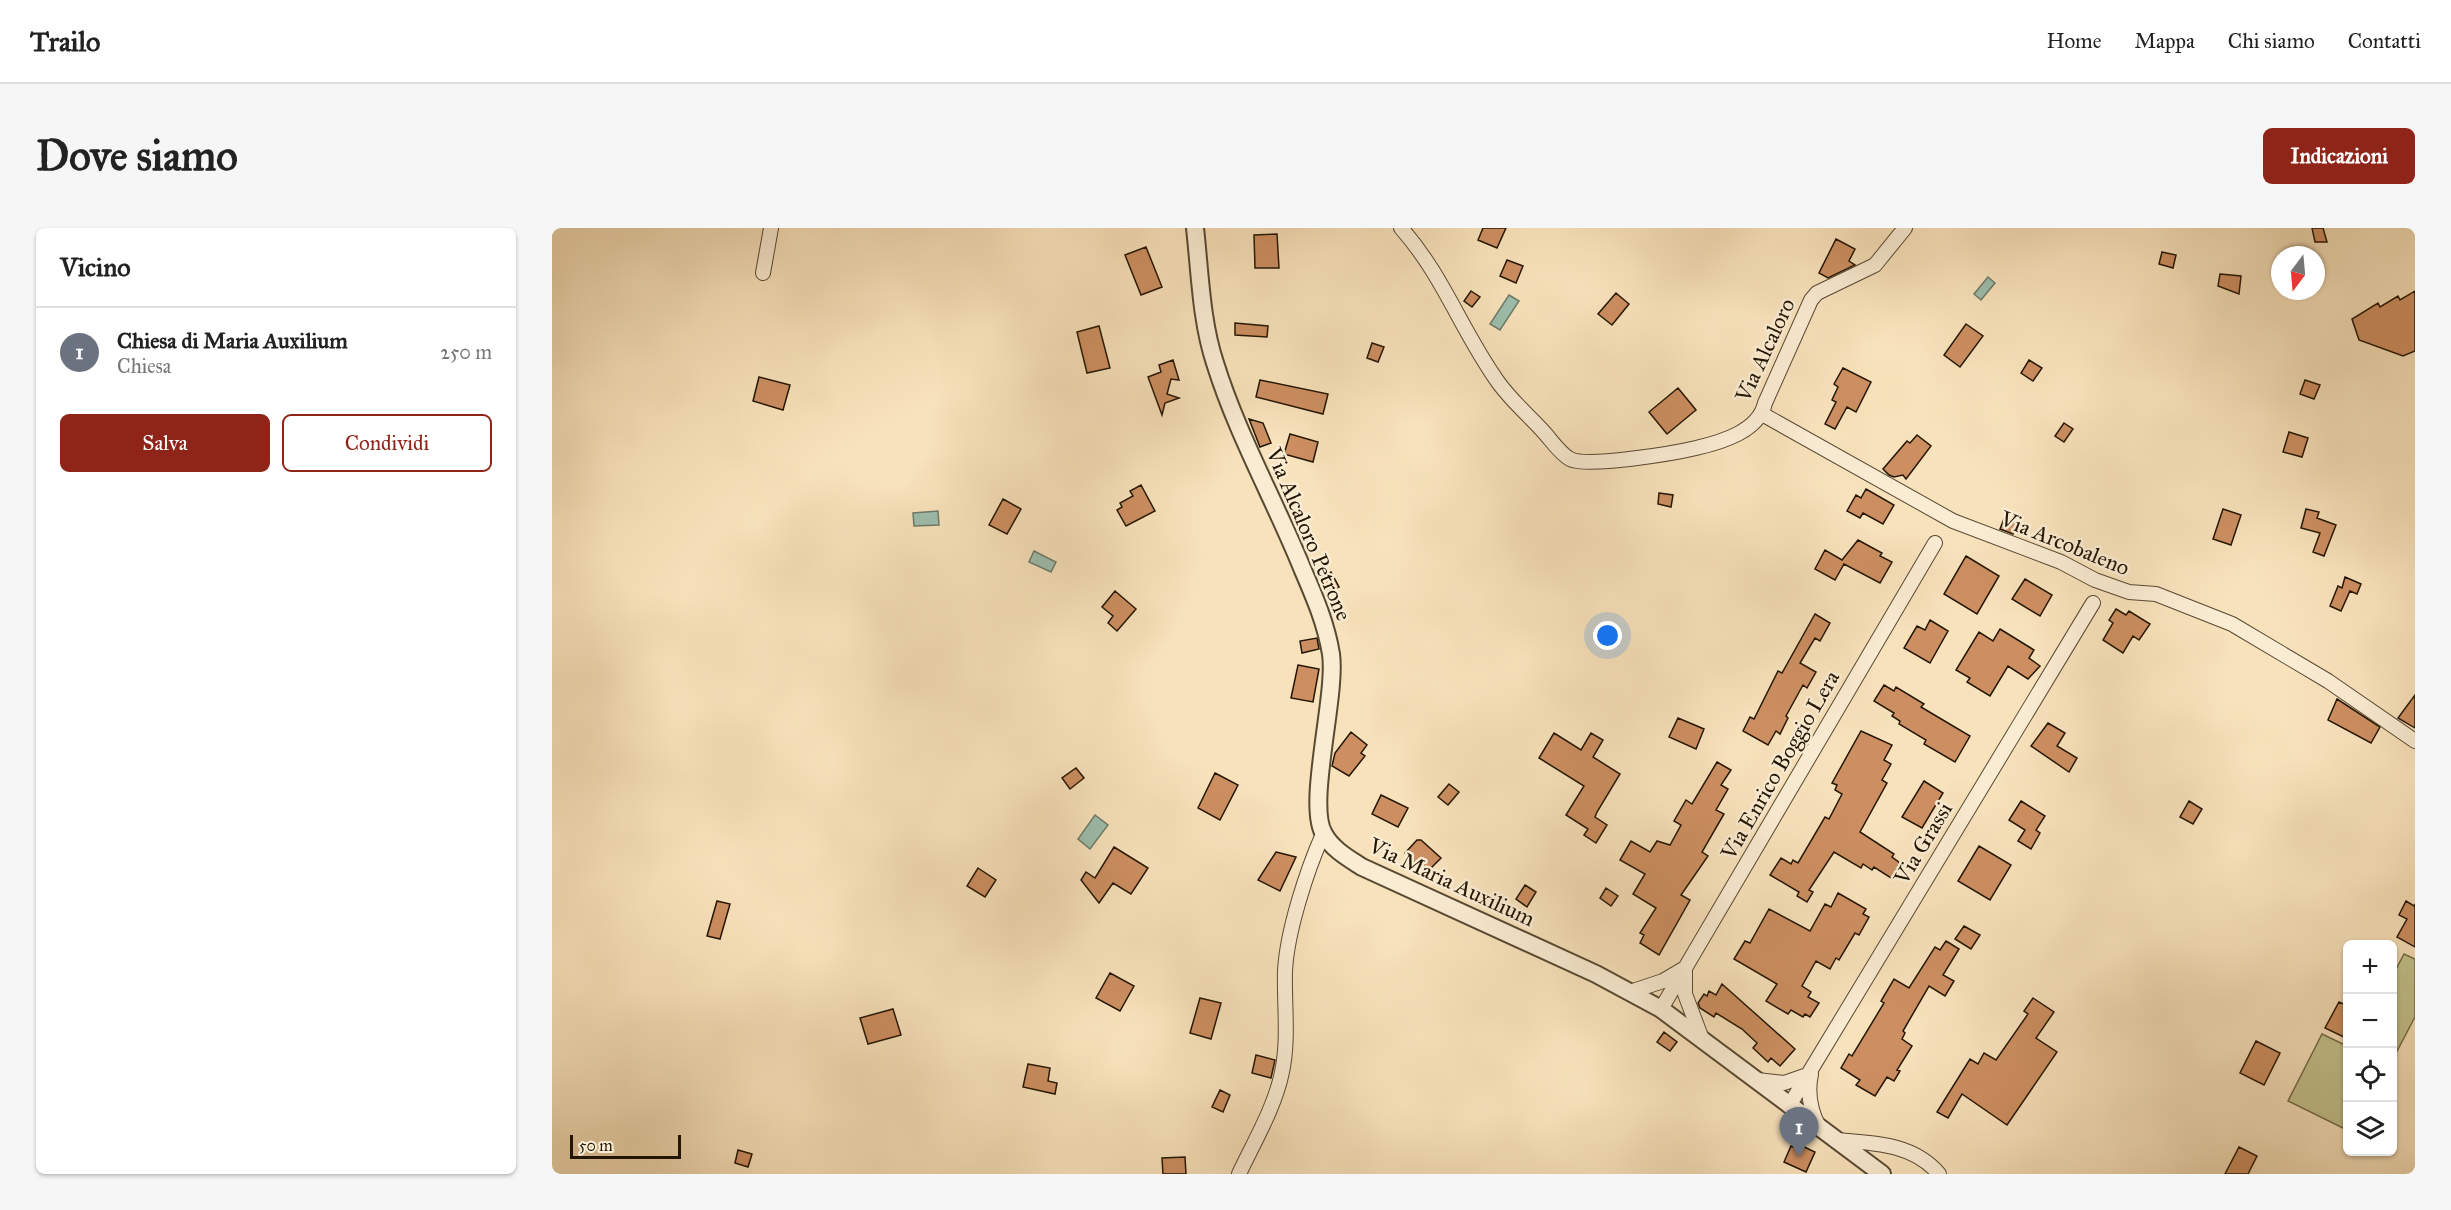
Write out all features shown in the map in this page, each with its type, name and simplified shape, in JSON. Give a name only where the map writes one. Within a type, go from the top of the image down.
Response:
[{"type":"street","points":[[763,273],[771,228]]},
{"type":"street","name":"Via Alcaloro Petrone","points":[[1195,228],[1214,362],[1245,441],[1318,607],[1331,656],[1326,740],[1320,786],[1319,811],[1323,834],[1314,855],[1288,942],[1285,969],[1285,1054],[1281,1075],[1239,1174]]},
{"type":"street","name":"Via Alcaloro","points":[[1401,228],[1421,251],[1498,383],[1569,459],[1578,461],[1679,452],[1738,434],[1762,414],[1811,300],[1817,292],[1875,265],[1905,228]]},
{"type":"street","name":"Via Arcobaleno","points":[[1762,414],[1953,521],[2061,562],[2095,580],[2129,592],[2156,594],[2232,624],[2328,681],[2415,741]]},
{"type":"street","name":"Via Enrico Boggio Lera","points":[[1660,1009],[1935,543]]},
{"type":"street","name":"Via Grassi","points":[[1789,1106],[2093,603]]},
{"type":"street","name":"Via Maria Auxilium","points":[[1323,834],[1338,850],[1362,867],[1537,946],[1660,1009],[1821,1129],[1864,1168],[1882,1174]]},
{"type":"street","points":[[1630,992],[1663,981],[1685,968]]},
{"type":"street","points":[[1685,968],[1685,994],[1703,1041]]},
{"type":"street","points":[[1754,1080],[1784,1083],[1810,1071],[1809,1098],[1812,1115],[1821,1129]]},
{"type":"street","points":[[1835,1140],[1874,1143],[1907,1150],[1939,1174]]},
{"type":"shaded area","points":[[1988,277],[1995,283],[1981,300],[1974,294]]},
{"type":"shaded area","points":[[1509,295],[1519,301],[1500,330],[1490,324]]},
{"type":"shaded area","points":[[938,511],[939,525],[914,526],[913,513]]},
{"type":"shaded area","points":[[1034,551],[1056,562],[1051,572],[1029,562]]},
{"type":"shaded area","points":[[1095,815],[1108,825],[1090,849],[1078,839]]},
{"type":"shaded area","points":[[2404,954],[2415,959],[2415,1017],[2397,1051],[2397,994],[2397,967]]},
{"type":"shaded area","points":[[2322,1034],[2343,1044],[2343,1128],[2288,1101]]},
{"type":"building","points":[[1483,228],[1506,228],[1497,248],[1478,240]]},
{"type":"building","points":[[2312,228],[2323,228],[2327,242],[2315,242]]},
{"type":"building","points":[[1277,234],[1279,268],[1255,268],[1254,235]]},
{"type":"building","points":[[1836,239],[1855,249],[1849,261],[1855,265],[1828,278],[1819,273]]},
{"type":"building","points":[[1146,247],[1162,287],[1141,295],[1125,255]]},
{"type":"building","points":[[2162,252],[2176,255],[2173,268],[2159,264]]},
{"type":"building","points":[[1507,260],[1523,266],[1516,283],[1500,276]]},
{"type":"building","points":[[2220,274],[2241,276],[2239,294],[2218,286]]},
{"type":"building","points":[[1471,291],[1480,297],[1472,307],[1464,301]]},
{"type":"building","points":[[2415,291],[2415,351],[2403,356],[2359,340],[2352,319],[2378,303],[2380,307],[2398,296],[2400,300]]},
{"type":"building","points":[[1616,293],[1629,304],[1612,325],[1598,314]]},
{"type":"building","points":[[1235,323],[1268,326],[1267,337],[1235,335]]},
{"type":"building","points":[[1966,324],[1983,336],[1960,367],[1944,355]]},
{"type":"building","points":[[1099,326],[1110,368],[1087,373],[1077,332]]},
{"type":"building","points":[[1372,343],[1384,347],[1378,362],[1367,358]]},
{"type":"building","points":[[1173,360],[1179,380],[1171,379],[1167,394],[1179,398],[1165,403],[1162,415],[1148,377],[1161,372],[1159,365]]},
{"type":"building","points":[[2029,360],[2042,368],[2033,381],[2021,373]]},
{"type":"building","points":[[1843,368],[1871,382],[1856,412],[1847,407],[1835,429],[1825,424],[1836,402],[1832,400],[1838,387],[1834,384]]},
{"type":"building","points":[[759,377],[790,385],[783,410],[753,401]]},
{"type":"building","points":[[1260,380],[1328,394],[1323,414],[1256,397]]},
{"type":"building","points":[[2305,380],[2320,385],[2314,399],[2300,394]]},
{"type":"building","points":[[1678,388],[1696,410],[1667,434],[1649,412]]},
{"type":"building","points":[[1249,419],[1263,423],[1271,443],[1260,447]]},
{"type":"building","points":[[2064,423],[2073,429],[2064,442],[2055,436]]},
{"type":"building","points":[[2289,432],[2308,438],[2302,457],[2283,452]]},
{"type":"building","points":[[1290,434],[1318,442],[1313,462],[1284,454]]},
{"type":"building","points":[[1917,435],[1931,446],[1906,479],[1903,475],[1894,477],[1889,475],[1883,469],[1907,441],[1910,443]]},
{"type":"building","points":[[1141,485],[1155,511],[1126,526],[1117,510],[1122,507],[1120,503],[1133,496],[1130,491]]},
{"type":"building","points":[[1866,489],[1894,505],[1883,524],[1863,513],[1860,518],[1847,511],[1856,495],[1861,498]]},
{"type":"building","points":[[1659,493],[1673,495],[1671,507],[1658,504]]},
{"type":"building","points":[[1003,499],[1021,509],[1007,534],[989,525]]},
{"type":"building","points":[[2223,509],[2241,515],[2231,545],[2213,539]]},
{"type":"building","points":[[2306,509],[2319,512],[2317,518],[2336,525],[2324,556],[2313,552],[2320,533],[2301,528]]},
{"type":"building","points":[[2004,519],[2017,523],[2013,534],[2000,529]]},
{"type":"building","points":[[1858,540],[1882,553],[1880,556],[1892,562],[1880,583],[1844,564],[1835,580],[1815,569],[1825,550],[1842,560]]},
{"type":"building","points":[[1966,556],[1999,576],[1977,614],[1944,594]]},
{"type":"building","points":[[1331,572],[1339,587],[1329,592],[1321,577]]},
{"type":"building","points":[[2345,577],[2361,584],[2357,594],[2350,591],[2341,611],[2330,606],[2338,586],[2342,588]]},
{"type":"building","points":[[2025,579],[2052,595],[2040,616],[2012,599]]},
{"type":"building","points":[[1115,591],[1136,609],[1117,631],[1108,623],[1113,616],[1102,607]]},
{"type":"building","points":[[2116,609],[2126,615],[2129,611],[2150,624],[2139,640],[2133,636],[2123,653],[2103,640],[2113,623],[2109,620]]},
{"type":"building","points":[[1815,614],[1830,623],[1820,641],[1815,638],[1800,663],[1816,672],[1807,688],[1803,685],[1786,716],[1788,718],[1780,734],[1776,731],[1768,745],[1743,731],[1750,717],[1754,719],[1778,671],[1782,673]]},
{"type":"building","points":[[1930,620],[1948,631],[1930,663],[1904,648],[1917,626],[1925,630]]},
{"type":"building","points":[[2000,629],[2034,650],[2029,658],[2040,666],[2028,679],[2008,666],[1990,696],[1967,682],[1970,678],[1956,670],[1979,632],[1993,641]]},
{"type":"building","points":[[1317,638],[1319,649],[1302,653],[1300,641]]},
{"type":"building","points":[[1298,665],[1319,669],[1313,702],[1291,698]]},
{"type":"building","points":[[1884,685],[1894,691],[1896,687],[1924,704],[1921,707],[1970,736],[1955,762],[1924,744],[1926,740],[1899,724],[1900,721],[1892,716],[1894,713],[1874,701]]},
{"type":"building","points":[[2415,695],[2415,728],[2398,718]]},
{"type":"building","points":[[2337,699],[2380,727],[2371,743],[2328,720]]},
{"type":"building","points":[[1678,718],[1704,729],[1696,749],[1669,737]]},
{"type":"building","points":[[2048,723],[2065,733],[2057,746],[2077,758],[2069,772],[2031,746]]},
{"type":"building","points":[[1861,731],[1892,745],[1884,760],[1891,764],[1882,780],[1887,783],[1860,832],[1894,854],[1892,857],[1900,863],[1891,878],[1874,867],[1872,870],[1863,864],[1861,868],[1834,852],[1809,890],[1813,892],[1807,902],[1797,896],[1799,892],[1770,875],[1781,858],[1791,864],[1793,860],[1798,863],[1825,817],[1829,819],[1842,794],[1835,790],[1837,785],[1832,783]]},
{"type":"building","points":[[1351,732],[1367,745],[1361,753],[1365,756],[1349,776],[1332,766],[1335,753]]},
{"type":"building","points":[[1554,733],[1581,750],[1591,733],[1603,740],[1593,757],[1620,774],[1595,817],[1607,825],[1596,843],[1584,835],[1588,829],[1566,815],[1584,786],[1539,758]]},
{"type":"building","points":[[1717,762],[1731,770],[1721,785],[1728,789],[1716,810],[1724,814],[1702,852],[1708,856],[1681,895],[1690,900],[1659,955],[1640,943],[1644,935],[1640,933],[1656,908],[1633,894],[1645,874],[1620,860],[1631,841],[1650,852],[1657,841],[1670,845],[1681,825],[1674,821],[1686,800],[1692,804]]},
{"type":"building","points":[[1076,768],[1084,778],[1070,789],[1062,778]]},
{"type":"building","points":[[1215,773],[1238,785],[1220,820],[1198,808]]},
{"type":"building","points":[[1924,781],[1943,793],[1922,828],[1902,817]]},
{"type":"building","points":[[1449,784],[1459,792],[1448,805],[1438,797]]},
{"type":"building","points":[[1381,795],[1408,808],[1398,827],[1372,814]]},
{"type":"building","points":[[2021,801],[2045,816],[2036,830],[2040,833],[2031,849],[2018,841],[2025,830],[2009,820]]},
{"type":"building","points":[[2189,801],[2202,809],[2193,824],[2180,817]]},
{"type":"building","points":[[1417,840],[1421,840],[1441,858],[1426,873],[1405,853]]},
{"type":"building","points":[[1979,846],[2011,865],[1990,900],[1958,881]]},
{"type":"building","points":[[1114,847],[1148,868],[1131,894],[1113,883],[1099,903],[1081,880],[1086,872],[1095,878]]},
{"type":"building","points":[[1276,852],[1296,857],[1280,891],[1258,880]]},
{"type":"building","points":[[978,868],[996,880],[985,897],[967,886]]},
{"type":"building","points":[[1525,885],[1536,892],[1527,907],[1516,899]]},
{"type":"building","points":[[1606,888],[1618,896],[1611,906],[1600,898]]},
{"type":"building","points":[[1838,893],[1866,909],[1863,914],[1869,917],[1859,935],[1855,933],[1839,960],[1836,958],[1830,969],[1816,961],[1802,986],[1811,992],[1808,997],[1819,1003],[1810,1017],[1805,1014],[1803,1017],[1791,1010],[1788,1014],[1766,1001],[1777,984],[1734,959],[1745,941],[1750,943],[1769,909],[1810,931],[1825,904],[1831,907]]},
{"type":"building","points":[[717,901],[730,904],[720,939],[707,936]]},
{"type":"building","points":[[2406,901],[2414,906],[2415,904],[2415,947],[2397,937],[2407,919],[2399,915]]},
{"type":"building","points":[[1964,926],[1980,935],[1971,949],[1955,939]]},
{"type":"building","points":[[1946,941],[1959,949],[1943,975],[1954,981],[1945,996],[1929,986],[1903,1031],[1905,1033],[1902,1039],[1912,1046],[1897,1070],[1900,1071],[1894,1081],[1887,1077],[1875,1096],[1856,1085],[1860,1080],[1841,1068],[1849,1054],[1852,1056],[1884,1003],[1881,1001],[1894,979],[1909,988],[1935,947],[1940,950]]},
{"type":"building","points":[[1110,973],[1134,986],[1120,1011],[1096,998]]},
{"type":"building","points":[[1722,984],[1795,1049],[1780,1066],[1771,1058],[1768,1062],[1753,1048],[1757,1043],[1742,1029],[1716,1013],[1714,1017],[1700,1008],[1698,1003],[1704,994],[1707,996],[1709,991],[1716,995]]},
{"type":"building","points":[[1200,998],[1221,1003],[1211,1039],[1190,1033]]},
{"type":"building","points":[[2033,998],[2054,1012],[2036,1038],[2057,1052],[2007,1125],[1962,1094],[1948,1118],[1937,1112],[1970,1059],[1978,1064],[1984,1053],[1996,1060],[2028,1014],[2024,1011]]},
{"type":"building","points":[[2339,1002],[2343,1004],[2343,1037],[2325,1028]]},
{"type":"building","points":[[893,1009],[901,1035],[868,1044],[860,1018]]},
{"type":"building","points":[[1664,1032],[1677,1042],[1670,1051],[1657,1042]]},
{"type":"building","points":[[2256,1041],[2280,1053],[2264,1085],[2240,1073]]},
{"type":"building","points":[[1256,1055],[1275,1060],[1271,1078],[1252,1073]]},
{"type":"building","points":[[1028,1064],[1050,1068],[1048,1081],[1057,1083],[1055,1094],[1023,1087]]},
{"type":"building","points":[[1220,1090],[1230,1095],[1223,1112],[1212,1107]]},
{"type":"building","points":[[1798,1144],[1815,1152],[1806,1172],[1784,1162],[1791,1146],[1796,1148]]},
{"type":"building","points":[[2239,1147],[2257,1156],[2248,1174],[2225,1174]]},
{"type":"building","points":[[738,1150],[752,1154],[748,1167],[735,1163]]},
{"type":"building","points":[[1185,1157],[1186,1174],[1163,1174],[1162,1158]]},
{"type":"place","name":"Chiesa di Maria Auxilium","points":[[1799,1157]]}]
